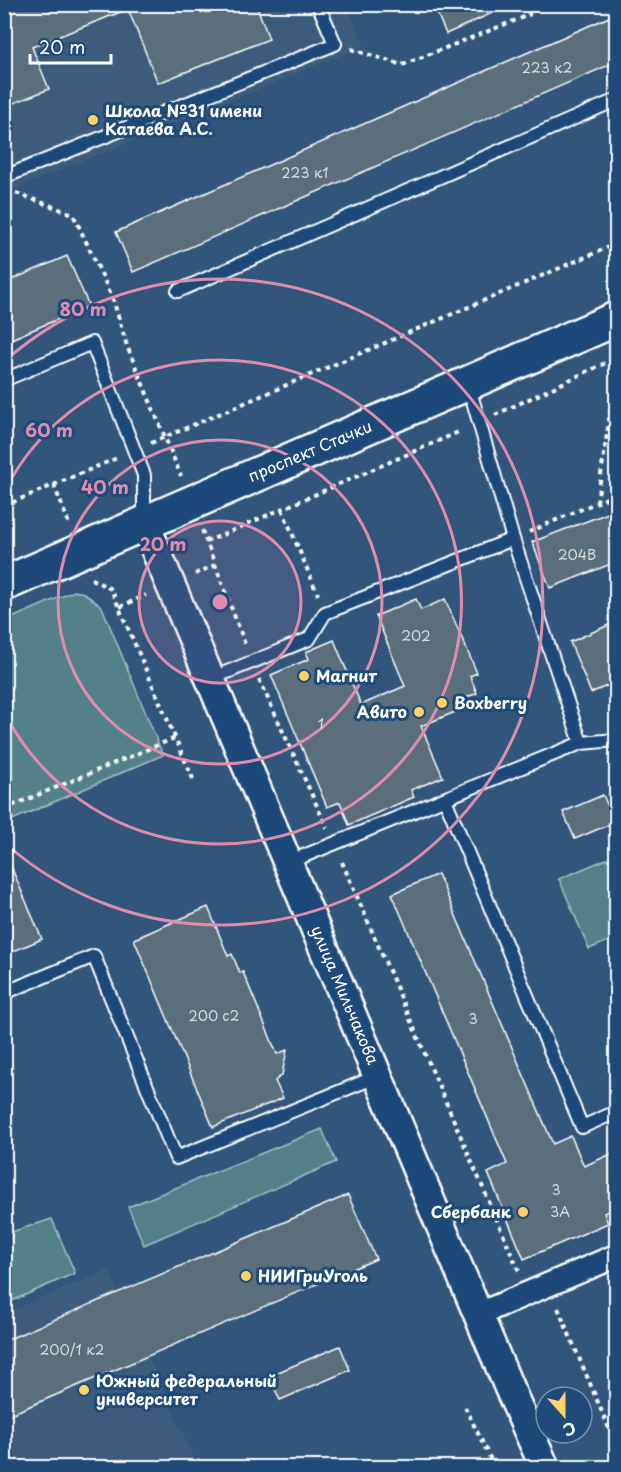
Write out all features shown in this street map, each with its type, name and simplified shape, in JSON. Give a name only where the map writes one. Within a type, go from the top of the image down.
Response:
[{"type":"main road","name":"проспект Стачки","points":[[4,584],[616,319]]},
{"type":"street","name":"улица Мильчакова","points":[[144,522],[545,1467]]},
{"type":"street","points":[[479,1314],[616,1257]]},
{"type":"lane","points":[[4,177],[335,44],[318,4]]},
{"type":"lane","points":[[178,291],[616,100]]},
{"type":"lane","points":[[4,380],[92,343],[144,475],[144,522]]},
{"type":"lane","points":[[468,383],[513,538],[581,743]]},
{"type":"lane","points":[[210,679],[309,639],[325,613],[513,538]]},
{"type":"lane","points":[[289,862],[581,743],[616,740]]},
{"type":"lane","points":[[445,799],[582,1126],[616,1112]]},
{"type":"lane","points":[[4,993],[94,956],[176,1158],[379,1076]]},
{"type":"path","points":[[335,44],[402,65],[528,15],[530,4]]},
{"type":"path","points":[[9,191],[73,214],[113,299],[127,346],[192,503],[252,662],[539,1289],[616,1445]]},
{"type":"path","points":[[4,506],[616,244]]},
{"type":"path","points":[[206,542],[479,423],[616,358]]},
{"type":"path","points":[[597,502],[616,373]]},
{"type":"path","points":[[513,538],[616,494]]},
{"type":"path","points":[[282,509],[325,613]]},
{"type":"path","points":[[111,589],[193,779]]},
{"type":"path","points":[[4,809],[175,738]]},
{"type":"path","points":[[465,1407],[495,1467]]},
{"type":"shaded area","name":"Школа №31 имени Катаева А.С.","points":[[5,5],[347,5],[365,46],[5,193]]},
{"type":"shaded area","name":"Южный федеральный университет","points":[[109,1270],[198,1467],[5,1468],[5,1313]]},
{"type":"green space","points":[[74,591],[84,593],[102,607],[163,755],[5,823],[5,621]]},
{"type":"green space","points":[[616,855],[616,938],[589,949],[559,879]]},
{"type":"green space","points":[[322,1129],[336,1162],[144,1245],[128,1207]]},
{"type":"green space","points":[[52,1219],[75,1273],[5,1304],[5,1234]]},
{"type":"building","points":[[256,4],[269,39],[158,83],[128,9],[32,47],[49,89],[4,107],[4,5]]},
{"type":"building","points":[[433,4],[512,4],[446,34]]},
{"type":"building","points":[[616,14],[616,62],[133,272],[116,232]]},
{"type":"building","points":[[67,256],[89,306],[4,342],[4,283]]},
{"type":"building","points":[[608,513],[616,534],[616,562],[550,588],[532,542]]},
{"type":"building","points":[[416,599],[421,610],[445,599],[477,673],[470,676],[477,693],[456,702],[460,710],[421,726],[443,777],[411,790],[414,797],[349,825],[340,802],[327,807],[271,675],[309,659],[306,652],[334,640],[361,705],[405,686],[376,616]]},
{"type":"building","points":[[616,622],[616,682],[591,693],[570,642]]},
{"type":"building","points":[[603,795],[615,822],[575,839],[563,812]]},
{"type":"building","points":[[4,850],[42,939],[4,955]]},
{"type":"building","points":[[438,874],[553,1144],[571,1136],[584,1166],[616,1152],[616,1208],[604,1213],[608,1223],[524,1259],[488,1173],[507,1164],[392,894]]},
{"type":"building","points":[[208,907],[228,956],[232,954],[240,973],[243,972],[277,1054],[287,1050],[282,1075],[275,1081],[283,1098],[213,1127],[134,939]]},
{"type":"building","name":"НИИГриУголь","points":[[348,1195],[376,1259],[4,1417],[4,1341]]},
{"type":"building","points":[[340,1346],[350,1370],[280,1400],[269,1376]]},
{"type":"place","name":"Школа №31 имени Катаева А.С.","points":[[93,120]]},
{"type":"place","name":"Магнит","points":[[304,676]]},
{"type":"place","name":"Boxberry","points":[[442,703]]},
{"type":"place","name":"Авито","points":[[419,712]]},
{"type":"place","name":"Сбербанк","points":[[523,1212]]},
{"type":"place","name":"НИИГриУголь","points":[[246,1276]]},
{"type":"place","name":"Южный федеральный университет","points":[[84,1390]]}]
